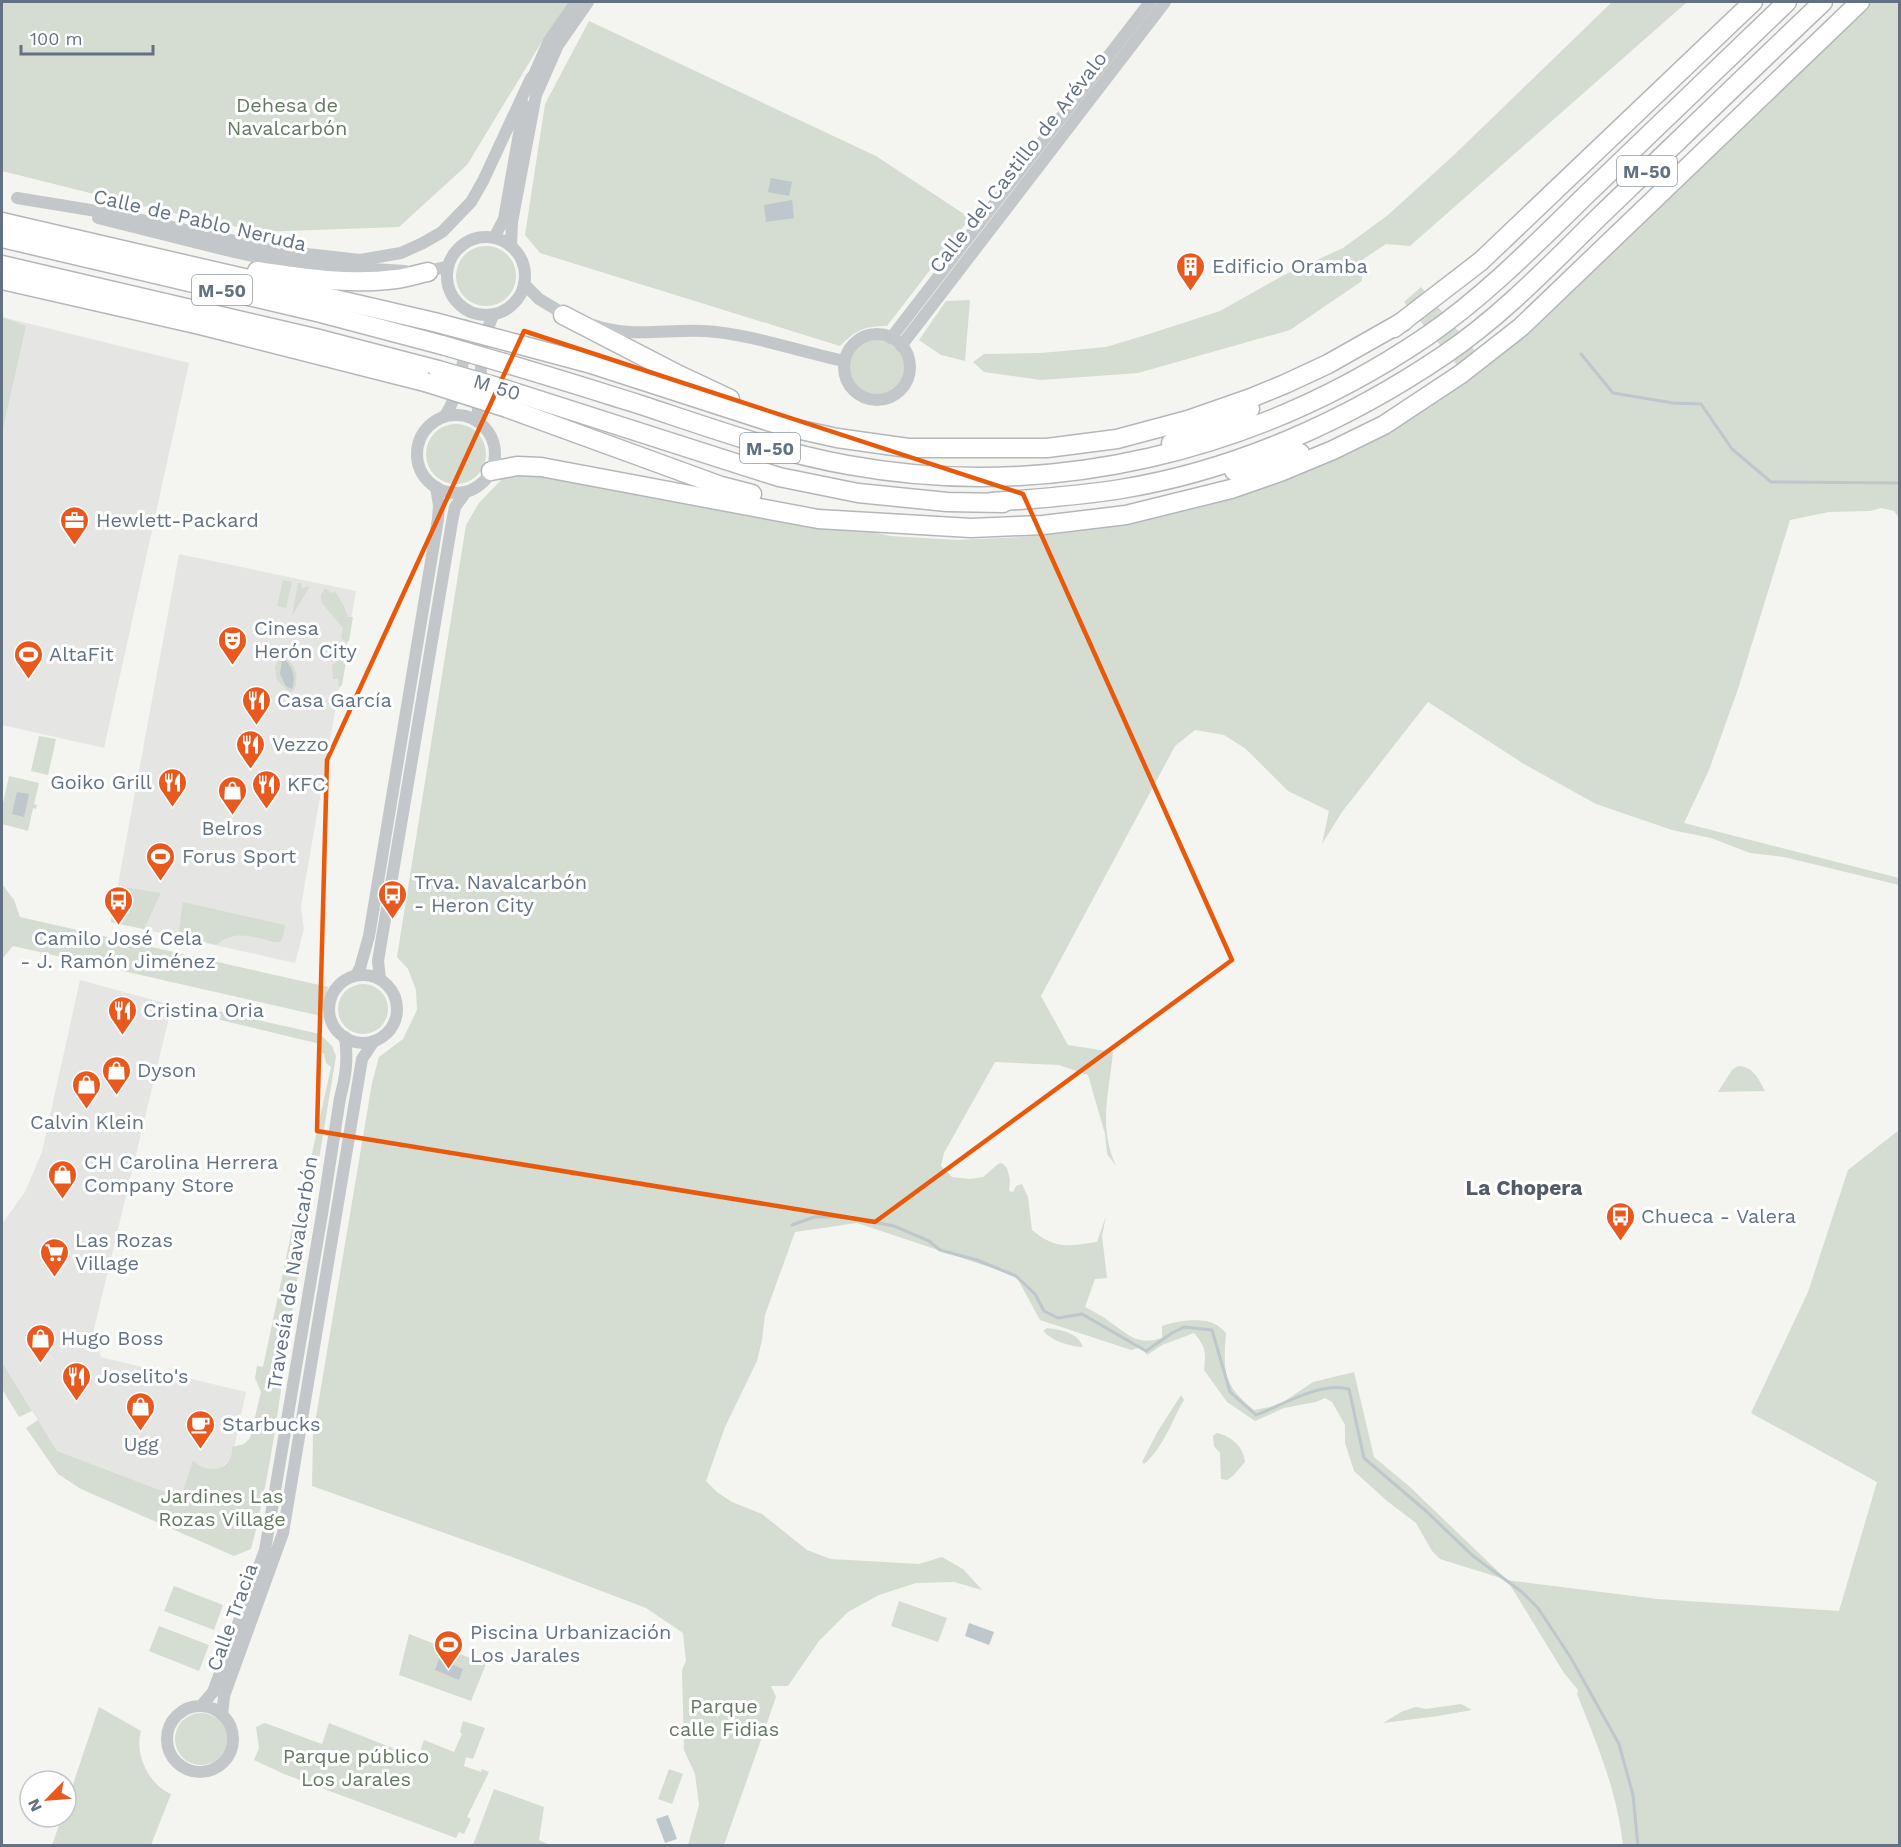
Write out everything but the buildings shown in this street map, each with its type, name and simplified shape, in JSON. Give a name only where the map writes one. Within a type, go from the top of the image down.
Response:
[{"type":"highway","points":[[1047,474],[1140,452],[1183,439],[1252,409],[1331,368],[1376,341],[1434,299],[1489,254],[1752,2]]},
{"type":"highway","name":"M-50","points":[[2,238],[321,313],[442,345],[808,458],[915,474],[999,477],[1089,469],[1198,446],[1271,420],[1320,399],[1367,374],[1428,335],[1487,288],[1548,232],[1787,2]]},
{"type":"highway","name":"M-50","points":[[991,502],[1054,498],[1124,489],[1188,474],[1235,460],[1326,423],[1379,395],[1445,354],[1504,307],[1823,2]]},
{"type":"highway","points":[[491,471],[517,466],[541,468],[818,519],[971,528],[1043,525],[1126,515],[1194,500],[1280,472],[1384,425],[1484,357],[1521,327],[1860,2]]},
{"type":"highway","points":[[2,222],[434,322],[588,363],[783,426],[837,438],[890,446],[944,449],[1047,448],[1117,439],[1188,420],[1285,384],[1328,363],[1408,318]]},
{"type":"highway","points":[[46,232],[162,252],[210,263],[321,280],[397,279],[428,272]]},
{"type":"highway","name":"M 50","points":[[2,265],[315,338],[431,376],[501,388],[779,477],[858,494],[947,502],[991,502]]},
{"type":"highway","points":[[2,280],[431,376],[507,408],[721,486],[839,515],[900,524]]},
{"type":"highway","points":[[563,315],[731,399],[787,418],[890,446]]},
{"type":"highway","points":[[991,502],[1044,507],[1124,496],[1227,473],[1287,458],[1330,442],[1414,404]]},
{"type":"street","points":[[494,238],[504,219],[520,121],[531,78],[549,41],[576,2]]},
{"type":"street","points":[[511,246],[512,222],[536,95],[558,45],[588,2]]},
{"type":"street","name":"Calle del Castillo de Arévalo","points":[[896,342],[1150,2]]},
{"type":"street","name":"Calle del Castillo de Arévalo","points":[[896,342],[1165,2]]},
{"type":"street","name":"Calle de Pablo Neruda","points":[[447,267],[428,272],[291,264],[17,198],[115,214],[280,251],[360,260],[391,255],[423,243],[442,232],[471,202],[531,78]]},
{"type":"street","points":[[494,238],[511,246],[523,263],[524,284],[515,302],[508,309],[493,315],[478,315],[464,308],[450,293],[447,280],[447,267],[452,256],[460,247],[476,239],[494,238]]},
{"type":"street","points":[[524,284],[539,299],[563,315],[599,327],[626,331],[706,331],[747,338],[844,361]]},
{"type":"street","points":[[445,416],[462,415],[477,421],[490,434],[494,443],[495,452],[491,471],[481,484],[466,492],[456,493],[436,487],[421,469],[418,457],[418,445],[429,426],[445,416],[456,399],[465,338],[464,308]]},
{"type":"street","points":[[477,421],[483,341],[493,315]]},
{"type":"street","points":[[872,334],[882,335],[896,342],[907,354],[910,364],[909,375],[905,384],[890,398],[870,400],[852,390],[846,381],[843,371],[844,361],[854,343],[872,334]]},
{"type":"street","points":[[356,975],[369,936],[438,519],[439,505],[436,487]]},
{"type":"street","points":[[356,975],[364,974],[380,979],[378,961],[452,522],[455,507],[466,492]]},
{"type":"street","name":"Travesía de Navalcarbón","points":[[265,1550],[348,1060],[345,1037],[332,1022],[330,1002],[339,984],[356,975]]},
{"type":"street","name":"Travesía de Navalcarbón","points":[[283,1533],[362,1059],[374,1041],[390,1030],[397,1012],[397,1002],[393,993],[380,979]]},
{"type":"street","points":[[345,1037],[354,1042],[374,1041]]},
{"type":"street","name":"Calle Tracia","points":[[222,1715],[224,1696],[283,1533]]},
{"type":"street","name":"Calle Tracia","points":[[201,1706],[213,1692],[265,1550]]},
{"type":"street","points":[[201,1706],[222,1715],[228,1721],[233,1737],[230,1755],[224,1762],[208,1772],[190,1771],[183,1768],[173,1758],[167,1738],[169,1729],[179,1714],[189,1708],[201,1706]]},
{"type":"highlighted area","points":[[524,331],[1023,494],[1232,960],[875,1222],[317,1131],[327,760]]},
{"type":"shaded area","points":[[771,178],[792,182],[789,196],[768,192]]},
{"type":"shaded area","points":[[792,200],[794,218],[766,222],[764,205]]},
{"type":"shaded area","points":[[2,317],[189,363],[104,748],[2,725]]},
{"type":"shaded area","points":[[179,554],[356,591],[301,906],[304,929],[295,963],[111,922]]},
{"type":"shaded area","points":[[285,660],[293,673],[292,689],[286,686],[280,674],[282,661]]},
{"type":"shaded area","points":[[17,792],[29,794],[24,817],[12,814]]},
{"type":"shaded area","name":"Las Rozas Village","points":[[80,980],[172,1005],[94,1329],[101,1357],[246,1392],[232,1458],[183,1499],[57,1451],[2,1362],[2,1224],[25,1192],[42,1152]]},
{"type":"shaded area","points":[[969,1623],[994,1632],[989,1645],[965,1636]]},
{"type":"shaded area","name":"Piscina Urbanización Los Jarales","points":[[439,1659],[463,1669],[459,1680],[435,1670]]},
{"type":"shaded area","points":[[668,1815],[677,1839],[665,1843],[656,1819]]},
{"type":"green space","name":"Dehesa de Navalcarbón","points":[[2,2],[572,2],[541,43],[467,165],[399,227],[259,232],[2,171]]},
{"type":"green space","points":[[1612,2],[1687,2],[1410,246],[1386,244],[1362,260],[1362,281],[1290,330],[1138,373],[1041,380],[984,372],[973,362],[984,354],[1041,353],[1106,347],[1149,334],[1220,311],[1284,275],[1343,248],[1388,215],[1455,154]]},
{"type":"green space","name":"Parque calle Fidias","points":[[1872,2],[1899,2],[1899,518],[1894,511],[1881,508],[1870,511],[1829,512],[1790,520],[1738,689],[1709,770],[1684,823],[1899,878],[1899,885],[1784,857],[1750,853],[1711,838],[1672,830],[1596,804],[1524,764],[1428,702],[1342,812],[1322,844],[1329,811],[1288,791],[1246,749],[1224,735],[1195,730],[1175,746],[1041,996],[1068,1045],[1113,1052],[1106,1123],[1107,1137],[1116,1166],[1107,1154],[1105,1134],[1088,1075],[1059,1065],[995,1062],[944,1153],[941,1166],[952,1177],[970,1179],[983,1177],[1002,1163],[1007,1168],[1010,1180],[1009,1191],[1013,1192],[1016,1186],[1022,1184],[1028,1197],[1032,1230],[1055,1244],[1097,1242],[1106,1216],[1102,1236],[1107,1278],[1095,1279],[1085,1307],[1128,1335],[1146,1341],[1162,1338],[1162,1326],[1174,1323],[1196,1320],[1216,1325],[1226,1333],[1227,1377],[1236,1393],[1254,1410],[1279,1405],[1313,1382],[1354,1372],[1374,1457],[1410,1487],[1507,1580],[1440,1559],[1432,1551],[1416,1523],[1354,1471],[1345,1443],[1345,1425],[1332,1402],[1325,1398],[1284,1408],[1255,1421],[1227,1402],[1204,1370],[1204,1350],[1194,1333],[1162,1345],[1147,1355],[1141,1347],[1131,1350],[1040,1320],[1016,1276],[857,1223],[795,1232],[765,1315],[757,1361],[725,1427],[706,1481],[732,1502],[762,1514],[807,1550],[831,1559],[919,1564],[942,1557],[963,1569],[982,1590],[954,1582],[916,1583],[879,1595],[848,1612],[819,1641],[788,1686],[771,1686],[776,1697],[724,1845],[688,1845],[699,1805],[695,1774],[684,1750],[682,1670],[686,1661],[683,1633],[646,1608],[512,1557],[312,1486],[313,1435],[372,1083],[379,1057],[403,1039],[417,1010],[416,990],[408,969],[397,957],[466,525],[479,503],[501,480],[504,468],[818,519],[890,536],[957,540],[1071,532],[1150,518],[1223,499],[1467,377],[1404,302],[1421,287],[1486,364],[1526,333]]},
{"type":"green space","points":[[589,21],[876,156],[970,218],[887,326],[861,330],[840,346],[540,253],[525,235],[545,104]]},
{"type":"green space","points":[[486,246],[498,248],[511,259],[516,276],[514,288],[503,301],[486,306],[474,304],[461,293],[456,276],[458,264],[469,251]]},
{"type":"green space","points":[[970,300],[965,361],[941,355],[919,340],[946,301]]},
{"type":"green space","points":[[2,317],[26,326],[2,433]]},
{"type":"green space","points":[[877,339],[888,341],[901,352],[906,368],[904,379],[893,392],[877,397],[866,395],[853,384],[848,368],[850,357],[861,344]]},
{"type":"green space","points":[[456,424],[468,426],[481,437],[486,454],[484,466],[473,479],[456,484],[444,482],[431,471],[426,454],[428,442],[439,429]]},
{"type":"green space","points":[[283,580],[292,582],[286,608],[277,606]]},
{"type":"green space","points":[[298,583],[301,583],[302,588],[310,586],[292,616]]},
{"type":"green space","points":[[325,588],[331,593],[335,591],[348,617],[353,617],[349,641],[346,643],[341,638],[343,628],[321,602],[321,595]]},
{"type":"green space","points":[[340,652],[347,656],[342,685],[339,688],[338,679],[333,679],[332,664],[336,663],[333,655]]},
{"type":"green space","points":[[280,656],[289,661],[295,670],[296,685],[290,693],[277,680],[275,667]]},
{"type":"green space","points":[[39,736],[56,739],[48,775],[31,771]]},
{"type":"green space","points":[[9,776],[39,783],[34,804],[37,805],[36,809],[33,808],[28,831],[2,824],[2,808]]},
{"type":"green space","points":[[2,884],[14,900],[20,917],[328,987],[321,1016],[13,946],[2,959]]},
{"type":"green space","points":[[117,886],[161,893],[144,929],[111,922]]},
{"type":"green space","points":[[183,902],[285,925],[282,940],[274,942],[237,936],[223,940],[217,945],[182,937],[179,930]]},
{"type":"green space","points":[[363,984],[377,988],[384,995],[388,1009],[384,1023],[377,1030],[363,1034],[349,1030],[342,1023],[338,1009],[342,995],[349,988]]},
{"type":"green space","points":[[209,1009],[320,1034],[332,1046],[336,1056],[314,1190],[306,1199],[302,1199],[331,1067],[326,1063],[324,1054],[318,1051],[320,1044],[208,1017]]},
{"type":"green space","points":[[1738,1066],[1752,1071],[1765,1091],[1718,1092],[1732,1070]]},
{"type":"green space","points":[[1899,1130],[1899,1845],[1623,1845],[1611,1787],[1577,1694],[1578,1690],[1564,1673],[1507,1580],[1657,1599],[1839,1611],[1877,1482],[1751,1413],[1808,1292],[1848,1170]]},
{"type":"green space","name":"Jardines Las Rozas Village","points":[[294,1220],[303,1220],[305,1226],[305,1243],[296,1287],[272,1451],[251,1549],[234,1556],[81,1489],[58,1474],[26,1428],[38,1420],[57,1451],[181,1498],[193,1460],[205,1468],[212,1469],[229,1461],[232,1447],[244,1444],[250,1438],[261,1392],[255,1378],[257,1366],[263,1367]]},
{"type":"green space","points":[[1047,1328],[1073,1335],[1083,1347],[1067,1345],[1056,1340],[1043,1331]]},
{"type":"green space","points":[[2,1362],[32,1411],[19,1417],[2,1389]]},
{"type":"green space","points":[[1181,1395],[1184,1400],[1167,1434],[1144,1464],[1142,1462],[1158,1431]]},
{"type":"green space","points":[[1217,1433],[1236,1443],[1244,1457],[1245,1462],[1227,1480],[1221,1479],[1220,1453],[1214,1446],[1213,1436]]},
{"type":"green space","points":[[174,1586],[223,1605],[214,1630],[164,1611]]},
{"type":"green space","points":[[899,1601],[947,1618],[938,1642],[891,1626]]},
{"type":"green space","points":[[159,1626],[209,1645],[199,1671],[149,1651]]},
{"type":"green space","points":[[409,1634],[486,1664],[471,1701],[399,1675]]},
{"type":"green space","points":[[1461,1704],[1472,1710],[1383,1723],[1403,1711],[1416,1707],[1426,1709]]},
{"type":"green space","points":[[99,1707],[141,1731],[139,1740],[145,1768],[156,1784],[171,1794],[151,1845],[52,1845],[58,1829],[78,1829],[78,1769]]},
{"type":"green space","points":[[196,1713],[206,1713],[220,1720],[227,1739],[220,1758],[206,1765],[196,1765],[186,1761],[179,1754],[175,1744],[175,1734],[179,1724],[186,1717]]},
{"type":"green space","name":"Parque público Los Jarales","points":[[463,1721],[485,1728],[473,1759],[466,1757],[464,1766],[481,1772],[482,1769],[489,1772],[467,1817],[471,1819],[464,1834],[459,1832],[456,1838],[284,1774],[254,1760],[259,1748],[256,1727],[265,1723],[322,1744],[329,1723],[418,1758],[424,1740],[454,1752],[462,1734],[460,1732]]},
{"type":"green space","points":[[669,1769],[683,1774],[672,1804],[658,1799]]},
{"type":"green space","points":[[494,1789],[544,1807],[539,1840],[550,1845],[473,1845]]},
{"type":"waterway","points":[[1581,354],[1613,393],[1673,403],[1701,404],[1732,449],[1771,482],[1900,483]]},
{"type":"waterway","points":[[792,1225],[814,1217],[846,1217],[894,1226],[929,1241],[940,1250],[977,1260],[1016,1276],[1035,1294],[1044,1311],[1058,1318],[1082,1314],[1146,1351],[1184,1327],[1212,1330],[1230,1392],[1256,1415],[1314,1391],[1338,1387],[1349,1389],[1364,1458],[1426,1511],[1473,1556],[1522,1592],[1538,1608],[1571,1658],[1619,1744],[1633,1795],[1638,1846]]},
{"type":"place","name":"Edificio Oramba","points":[[1191,292]]},
{"type":"place","name":"Hewlett-Packard","points":[[75,546]]},
{"type":"place","name":"Cinesa Herón City","points":[[233,666]]},
{"type":"place","name":"AltaFit","points":[[28,680]]},
{"type":"place","name":"Casa García","points":[[256,726]]},
{"type":"place","name":"Vezzo","points":[[251,770]]},
{"type":"place","name":"Goiko Grill","points":[[173,808]]},
{"type":"place","name":"KFC","points":[[266,810]]},
{"type":"place","name":"Belros","points":[[232,816]]},
{"type":"place","name":"Forus Sport","points":[[161,882]]},
{"type":"place","name":"Trva. Navalcarbón - Heron City","points":[[393,920]]},
{"type":"place","name":"Camilo José Cela - J. Ramón Jiménez","points":[[118,926]]},
{"type":"place","name":"Cristina Oria","points":[[122,1036]]},
{"type":"place","name":"Dyson","points":[[116,1096]]},
{"type":"place","name":"Calvin Klein","points":[[87,1110]]},
{"type":"place","name":"CH Carolina Herrera Company Store","points":[[63,1200]]},
{"type":"place","name":"Chueca - Valera","points":[[1620,1242]]},
{"type":"place","name":"Las Rozas Village","points":[[54,1278]]},
{"type":"place","name":"Hugo Boss","points":[[40,1364]]},
{"type":"place","name":"Joselito's","points":[[76,1402]]},
{"type":"place","name":"Ugg","points":[[141,1432]]},
{"type":"place","name":"Starbucks","points":[[201,1450]]},
{"type":"place","name":"Piscina Urbanización Los Jarales","points":[[449,1670]]},
{"type":"district","name":"La Chopera","points":[[1524,1187]]}]
